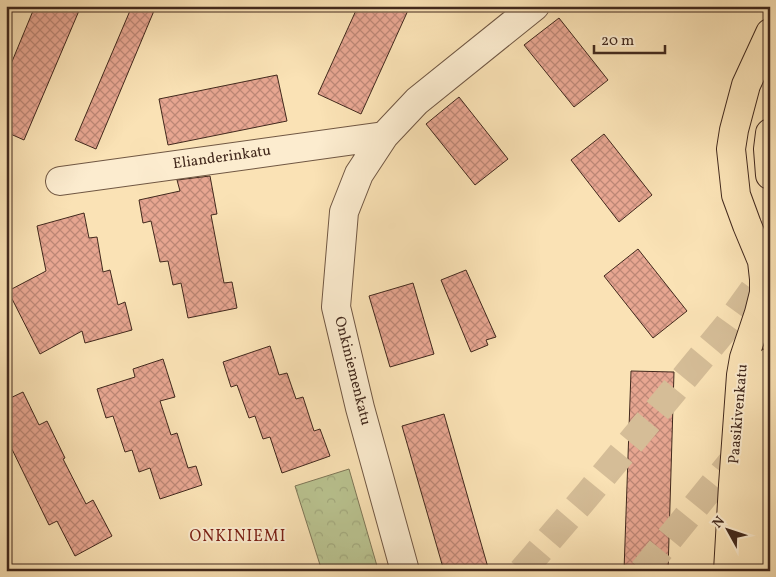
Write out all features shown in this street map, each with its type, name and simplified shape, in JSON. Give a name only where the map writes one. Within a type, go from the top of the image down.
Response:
[{"type":"main road","name":"Paasikivenkatu","points":[[728,571],[741,375],[744,358],[764,293],[766,267],[736,195],[731,149],[746,86],[770,33]]},
{"type":"main road","points":[[770,133],[768,149],[770,175]]},
{"type":"main road","points":[[749,342],[770,312]]},
{"type":"main road","name":"Paasikivenkatu","points":[[754,571],[765,396],[770,362]]},
{"type":"street","name":"Onkiniemenkatu","points":[[405,571],[360,408],[336,306],[344,212],[359,174],[384,136],[416,101],[534,6]]},
{"type":"street","name":"Elianderinkatu","points":[[60,181],[384,136]]},
{"type":"green space","points":[[349,469],[377,566],[349,572],[327,570],[321,568],[295,486]]},
{"type":"building","points":[[35,6],[81,6],[24,140],[6,132],[6,76]]},
{"type":"building","points":[[132,6],[156,6],[96,149],[75,140]]},
{"type":"building","points":[[358,6],[410,6],[361,114],[318,94]]},
{"type":"building","points":[[559,18],[608,80],[574,107],[524,45]]},
{"type":"building","points":[[277,75],[287,121],[168,145],[159,99]]},
{"type":"building","points":[[459,97],[508,159],[475,185],[426,124]]},
{"type":"building","points":[[604,134],[652,195],[619,222],[571,160]]},
{"type":"building","points":[[210,176],[217,214],[211,215],[224,283],[232,282],[237,308],[188,318],[181,283],[173,285],[168,261],[160,262],[151,221],[143,223],[139,200],[180,191],[177,180]]},
{"type":"building","points":[[84,213],[89,238],[97,237],[103,272],[110,270],[118,305],[125,302],[132,330],[85,343],[82,331],[40,354],[8,291],[46,271],[37,226]]},
{"type":"building","points":[[638,249],[687,311],[653,338],[604,276]]},
{"type":"building","points":[[466,270],[496,337],[486,340],[488,345],[471,352],[441,280]]},
{"type":"building","points":[[413,283],[434,354],[390,367],[369,296]]},
{"type":"building","points":[[270,346],[279,375],[287,373],[296,399],[303,397],[314,431],[320,429],[330,456],[282,473],[270,437],[263,439],[255,416],[249,418],[237,385],[231,387],[223,362]]},
{"type":"building","points":[[163,359],[175,397],[160,401],[171,435],[177,433],[188,468],[196,466],[202,485],[160,499],[150,468],[139,472],[132,450],[125,452],[113,416],[106,418],[97,389],[135,377],[133,369]]},
{"type":"building","points":[[631,371],[674,372],[668,571],[624,571]]},
{"type":"building","points":[[23,392],[39,425],[47,421],[65,458],[63,459],[86,504],[93,500],[112,536],[75,556],[57,521],[49,525],[6,437],[6,400]]},
{"type":"building","points":[[444,414],[489,571],[444,571],[402,426]]},
{"type":"tunnel","points":[[522,571],[728,325],[770,267]]},
{"type":"tunnel","points":[[643,571],[743,448]]},
{"type":"district","name":"ONKINIEMI","points":[[238,537]]}]
